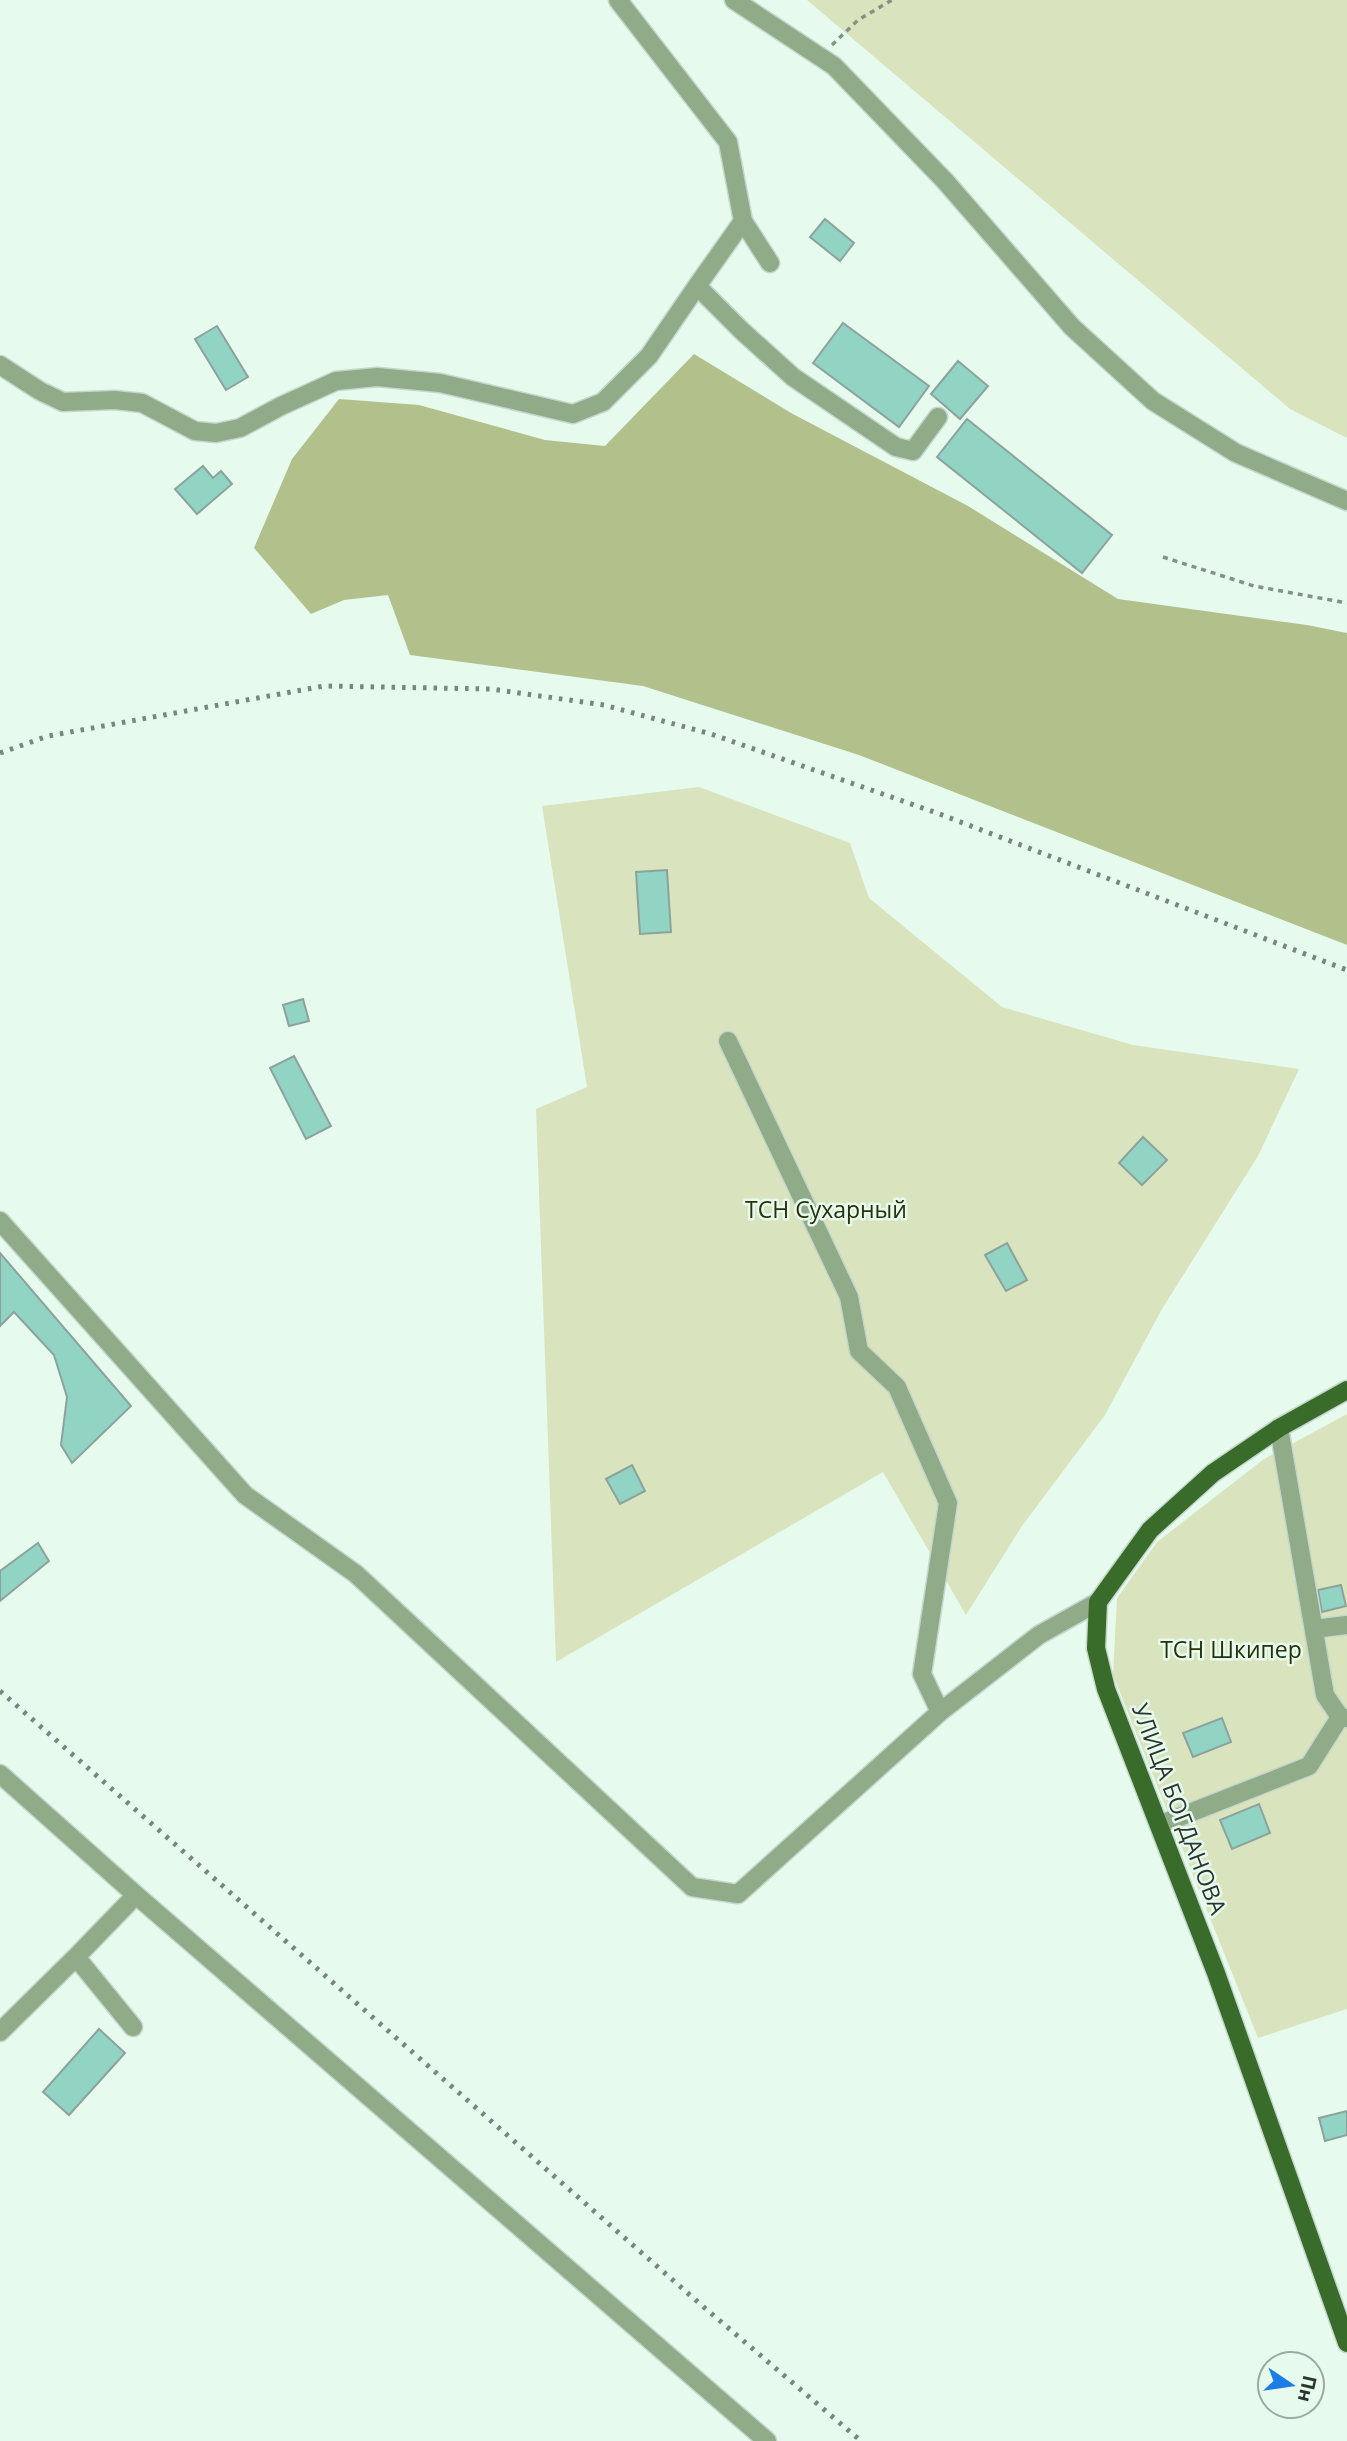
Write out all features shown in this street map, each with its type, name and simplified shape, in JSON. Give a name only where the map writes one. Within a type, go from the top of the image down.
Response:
[{"type":"main road","points":[[1098,1602],[1150,1530],[1213,1473],[1279,1428],[1347,1390]]},
{"type":"main road","name":"УЛИЦА БОГДАНОВА","points":[[1098,1602],[1096,1648],[1106,1689],[1216,1973],[1347,2343]]},
{"type":"lane","points":[[618,0],[728,142],[743,222],[770,263]]},
{"type":"lane","points":[[734,0],[834,65],[945,181],[1072,327],[1153,401],[1236,453],[1347,501]]},
{"type":"lane","points":[[0,365],[40,391],[64,402],[115,400],[142,403],[195,431],[216,433],[240,428],[336,381],[377,377],[440,383],[573,414],[603,401],[649,356],[743,222]]},
{"type":"lane","points":[[697,286],[793,377],[897,447],[913,451],[938,416]]},
{"type":"lane","points":[[728,1041],[849,1297],[859,1351],[897,1387],[948,1503],[922,1674],[940,1712]]},
{"type":"lane","points":[[0,1221],[246,1495],[356,1574],[692,1887],[738,1894],[940,1712],[1039,1635],[1098,1602]]},
{"type":"lane","points":[[1159,1825],[1308,1766],[1343,1717],[1325,1695],[1279,1428]]},
{"type":"lane","points":[[1314,1629],[1347,1625]]},
{"type":"lane","points":[[0,1774],[767,2441]]},
{"type":"lane","points":[[0,2032],[136,1895]]},
{"type":"lane","points":[[76,1957],[133,2027]]},
{"type":"path","points":[[821,57],[858,20],[892,0]]},
{"type":"path","points":[[1163,557],[1254,586],[1347,603]]},
{"type":"green space","points":[[807,0],[1347,0],[1347,438],[1290,409]]},
{"type":"green space","points":[[694,354],[791,413],[968,506],[1118,599],[1347,633],[1347,945],[859,755],[643,686],[410,655],[388,595],[344,600],[311,614],[254,548],[292,459],[339,399],[419,405],[545,440],[605,446]]},
{"type":"green space","name":"ТСН Сухарный","points":[[699,787],[850,843],[869,898],[1002,1007],[1133,1045],[1299,1069],[1258,1156],[1162,1309],[1105,1415],[1022,1526],[966,1615],[883,1472],[556,1662],[536,1109],[587,1087],[542,806]]},
{"type":"green space","name":"ТСН Шкипер","points":[[1347,1414],[1347,2009],[1258,2038],[1113,1675],[1117,1598],[1157,1542],[1264,1459]]},
{"type":"building","points":[[825,219],[854,243],[840,261],[810,237]]},
{"type":"building","points":[[843,323],[929,386],[899,427],[813,363]]},
{"type":"building","points":[[217,326],[248,377],[226,390],[195,339]]},
{"type":"building","points":[[958,361],[988,386],[960,419],[931,394]]},
{"type":"building","points":[[967,419],[1112,535],[1082,573],[937,457]]},
{"type":"building","points":[[203,466],[213,478],[221,471],[232,484],[197,514],[175,489]]},
{"type":"building","points":[[667,870],[671,932],[640,934],[636,872]]},
{"type":"building","points":[[303,999],[309,1021],[289,1026],[283,1005]]},
{"type":"building","points":[[294,1056],[331,1126],[306,1139],[270,1068]]},
{"type":"building","points":[[1143,1137],[1167,1160],[1142,1185],[1119,1163]]},
{"type":"building","points":[[1007,1243],[1027,1280],[1006,1291],[985,1255]]},
{"type":"building","points":[[0,1253],[131,1406],[72,1463],[61,1445],[67,1397],[54,1355],[14,1312],[0,1326]]},
{"type":"building","points":[[632,1465],[645,1491],[620,1504],[606,1479]]},
{"type":"building","points":[[38,1543],[49,1561],[0,1601],[0,1571]]},
{"type":"building","points":[[1341,1585],[1346,1606],[1322,1612],[1318,1590]]},
{"type":"building","points":[[1222,1718],[1231,1742],[1193,1757],[1183,1733]]},
{"type":"building","points":[[1259,1804],[1270,1833],[1232,1849],[1220,1820]]},
{"type":"building","points":[[99,2029],[125,2053],[69,2115],[43,2092]]},
{"type":"building","points":[[1347,2111],[1347,2135],[1325,2141],[1319,2118]]},
{"type":"railway","points":[[0,753],[48,736],[324,686],[491,689],[604,705],[711,734],[937,813],[1347,970]]},
{"type":"railway","points":[[0,1691],[699,2303],[861,2441]]}]
